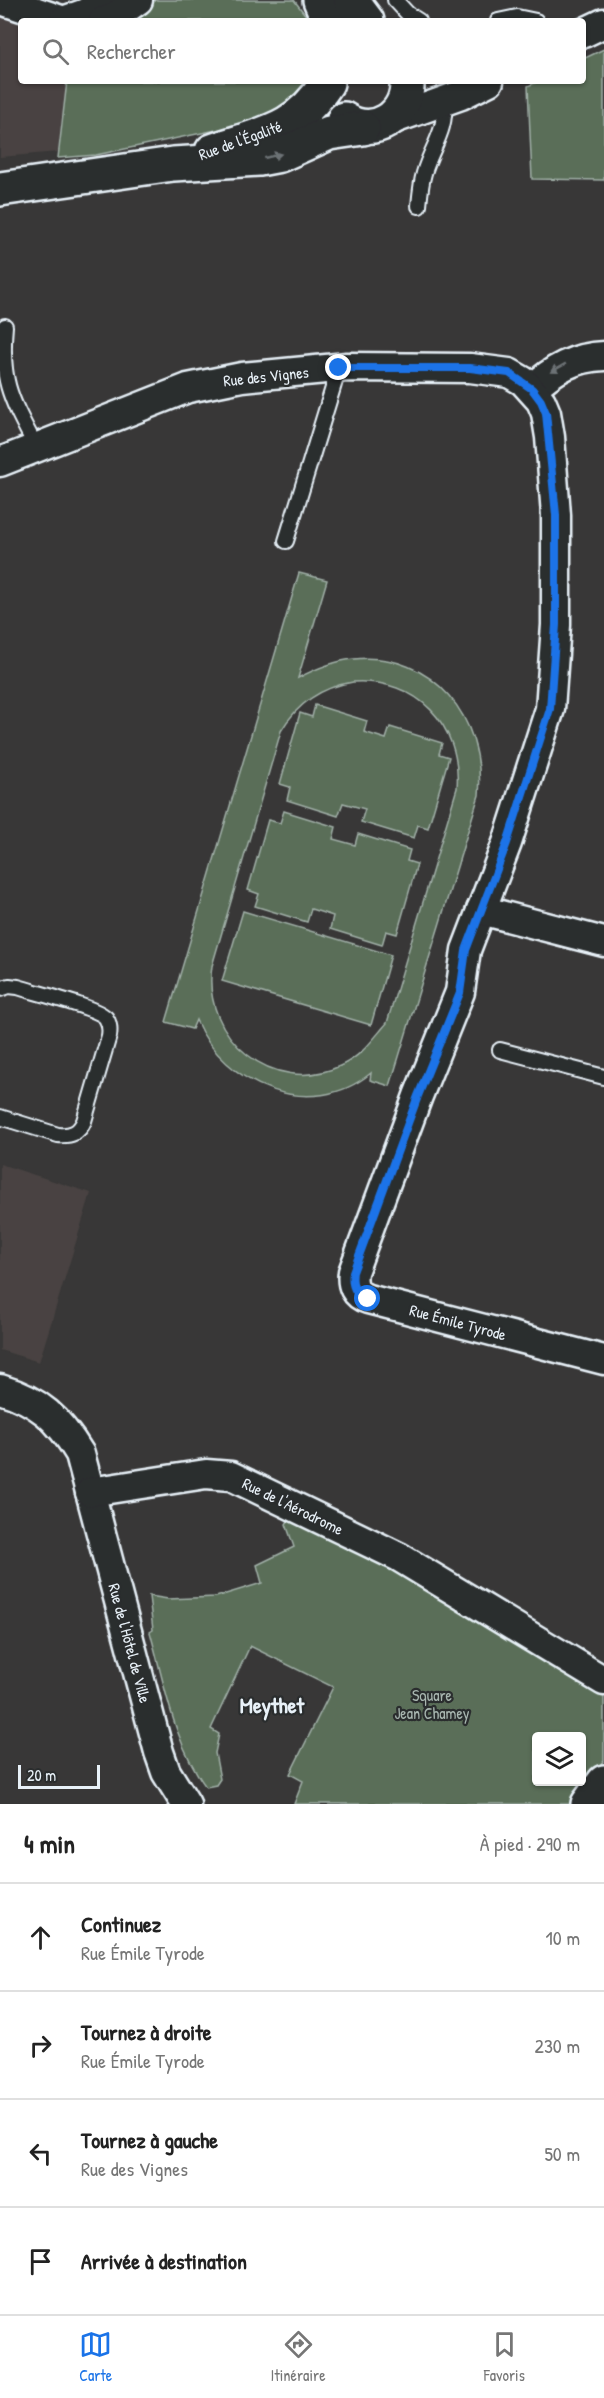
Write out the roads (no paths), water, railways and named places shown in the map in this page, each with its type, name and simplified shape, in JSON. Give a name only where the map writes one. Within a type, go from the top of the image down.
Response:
[{"type":"street","points":[[1,0],[54,18]]},
{"type":"street","points":[[72,18],[86,13],[102,0]]},
{"type":"street","points":[[112,18],[138,0]]},
{"type":"street","points":[[320,0],[328,18]]},
{"type":"street","points":[[351,0],[365,18]]},
{"type":"street","points":[[586,32],[604,23]]},
{"type":"street","name":"Rue de l'Égalité","points":[[173,164],[286,125],[313,104],[326,84]]},
{"type":"street","points":[[327,84],[327,93],[334,110],[350,123],[376,124],[403,105],[406,84]]},
{"type":"street","name":"Rue de l'Égalité","points":[[0,189],[173,164],[259,159],[280,155],[329,132],[376,124],[444,101],[482,84]]},
{"type":"street","points":[[532,389],[558,368],[590,356],[604,356]]},
{"type":"street","name":"Rue des Vignes","points":[[0,462],[188,388],[242,377],[339,368],[470,368],[509,373],[532,389]]},
{"type":"street","name":"Rue Émile Tyrode","points":[[532,389],[546,413],[556,515],[555,659],[550,709],[507,843],[466,950],[460,993],[414,1107],[352,1280],[359,1294],[368,1299],[604,1360]]},
{"type":"street","points":[[481,910],[604,942]]},
{"type":"street","points":[[0,1389],[40,1407],[60,1423],[80,1454],[90,1492]]},
{"type":"street","name":"Rue de l'Aérodrome","points":[[90,1492],[206,1474],[231,1476],[399,1557],[604,1681]]},
{"type":"street","name":"Rue de l'Hôtel de Ville","points":[[90,1492],[159,1752],[174,1800]]},
{"type":"street","points":[[588,1804],[604,1782]]},
{"type":"lane","points":[[395,0],[414,18]]},
{"type":"lane","points":[[419,206],[423,174],[443,129],[446,114],[444,101]]},
{"type":"lane","points":[[5,326],[2,353],[4,379],[13,404],[36,447]]},
{"type":"lane","points":[[286,541],[339,368]]},
{"type":"lane","points":[[0,989],[9,986],[18,987],[95,1010],[107,1018],[110,1027],[84,1120],[76,1132],[67,1136],[58,1135],[0,1117]]},
{"type":"lane","points":[[500,1050],[604,1077]]},
{"type":"district","name":"Meythet","points":[[272,1705]]},
{"type":"park label","name":"Square Jean Chamey","points":[[432,1704]]}]
